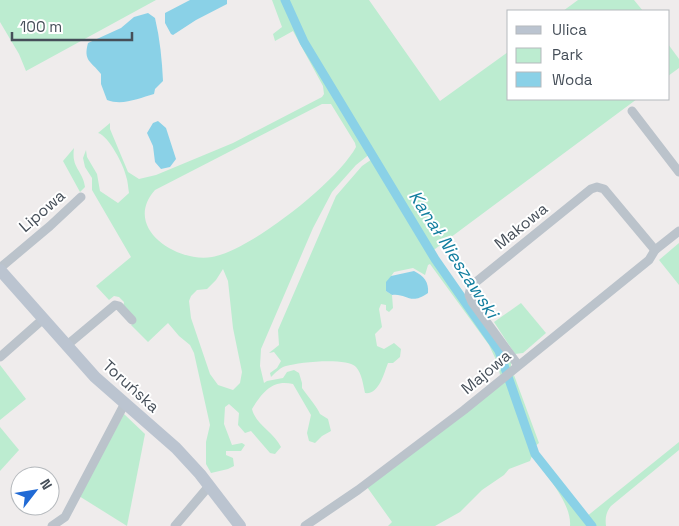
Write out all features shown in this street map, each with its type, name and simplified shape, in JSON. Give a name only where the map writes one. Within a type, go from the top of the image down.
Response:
[{"type":"main road","name":"Toruńska","points":[[0,269],[42,320],[95,377],[176,448],[209,486],[236,524]]},
{"type":"street","points":[[632,111],[679,172]]},
{"type":"street","name":"Makowa","points":[[518,365],[472,302],[469,295],[471,286],[591,189],[597,187],[604,189],[655,250]]},
{"type":"street","name":"Lipowa","points":[[0,269],[81,197]]},
{"type":"street","name":"Majowa","points":[[305,526],[358,490],[435,432],[648,260],[655,250],[679,231]]},
{"type":"street","points":[[66,346],[115,305],[119,306],[132,320]]},
{"type":"street","points":[[0,357],[42,320]]},
{"type":"street","points":[[52,526],[65,517],[125,403]]},
{"type":"street","points":[[175,526],[209,486]]},
{"type":"green space","points":[[0,0],[156,0],[26,71],[19,54],[0,22]]},
{"type":"green space","points":[[272,0],[369,0],[440,101],[507,53],[507,100],[636,100],[431,252],[511,361],[511,369],[500,375],[498,364],[489,345],[430,264],[425,275],[413,268],[394,272],[387,282],[386,291],[392,295],[393,308],[389,312],[386,310],[386,305],[381,304],[379,309],[382,327],[375,334],[377,346],[384,349],[394,343],[401,349],[400,357],[393,363],[388,363],[374,391],[365,393],[362,379],[356,367],[343,362],[322,361],[292,364],[278,370],[271,377],[270,373],[277,368],[281,361],[274,352],[269,353],[279,345],[278,330],[336,196],[362,166],[375,157],[371,153],[356,165],[332,192],[313,228],[261,349],[260,366],[264,383],[283,378],[287,372],[294,370],[299,373],[302,388],[320,414],[328,419],[331,431],[315,443],[309,441],[307,433],[311,415],[293,384],[273,385],[264,393],[252,409],[257,420],[281,447],[275,454],[270,453],[251,431],[245,433],[238,425],[239,413],[229,404],[225,407],[224,424],[232,445],[242,443],[245,445],[241,451],[226,451],[226,455],[233,458],[234,466],[211,473],[206,464],[206,442],[210,425],[194,353],[190,345],[168,323],[148,342],[131,325],[135,322],[123,308],[124,302],[119,297],[114,296],[109,300],[96,286],[131,257],[92,190],[92,178],[85,167],[83,158],[86,150],[87,157],[97,174],[100,191],[118,203],[129,193],[127,178],[115,152],[107,140],[98,133],[110,123],[110,129],[128,172],[139,179],[156,175],[233,143],[322,97],[324,94],[323,86],[293,31],[275,41],[273,34],[282,27]],"holes":[[[322,104],[331,104],[356,147],[331,178],[292,212],[270,228],[229,252],[212,257],[183,254],[169,248],[158,240],[149,229],[145,217],[146,204],[155,190]],[[223,269],[228,281],[233,328],[242,372],[240,383],[233,390],[218,385],[210,374],[191,318],[189,301],[197,290],[207,289]]]},
{"type":"green space","points":[[578,0],[634,0],[642,10],[564,10]]},
{"type":"green space","points":[[669,45],[679,59],[679,68],[669,75]]},
{"type":"green space","points":[[74,148],[74,161],[85,187],[80,192],[63,161]]},
{"type":"green space","points":[[679,243],[679,285],[659,260]]},
{"type":"green space","points":[[521,303],[546,333],[523,353],[515,354],[494,322]]},
{"type":"green space","points":[[0,365],[26,399],[0,420]]},
{"type":"green space","points":[[514,375],[539,443],[534,447],[586,517],[679,442],[679,450],[611,506],[606,515],[606,526],[570,526],[567,508],[562,498],[532,456],[530,461],[509,469],[504,475],[482,490],[460,512],[435,526],[388,526],[392,522],[367,487]]},
{"type":"green space","points":[[124,414],[145,434],[127,526],[79,496]]},
{"type":"green space","points":[[0,427],[19,450],[0,471]]},
{"type":"water","points":[[190,0],[227,0],[227,4],[196,20],[173,35],[171,34],[165,23],[165,13]]},
{"type":"water","points":[[148,13],[155,18],[157,26],[163,81],[155,89],[154,94],[125,102],[107,100],[101,84],[101,74],[87,57],[88,43],[121,28],[134,17]]},
{"type":"water","points":[[158,121],[166,128],[176,159],[170,167],[161,169],[155,162],[153,146],[147,133],[153,123]]},
{"type":"water","points":[[414,271],[425,280],[428,286],[428,293],[413,299],[392,295],[386,291],[386,282],[391,276]]},
{"type":"waterway","name":"Kanał Nieszawski","points":[[285,0],[304,42],[435,259],[499,351],[535,454],[592,526]]}]
